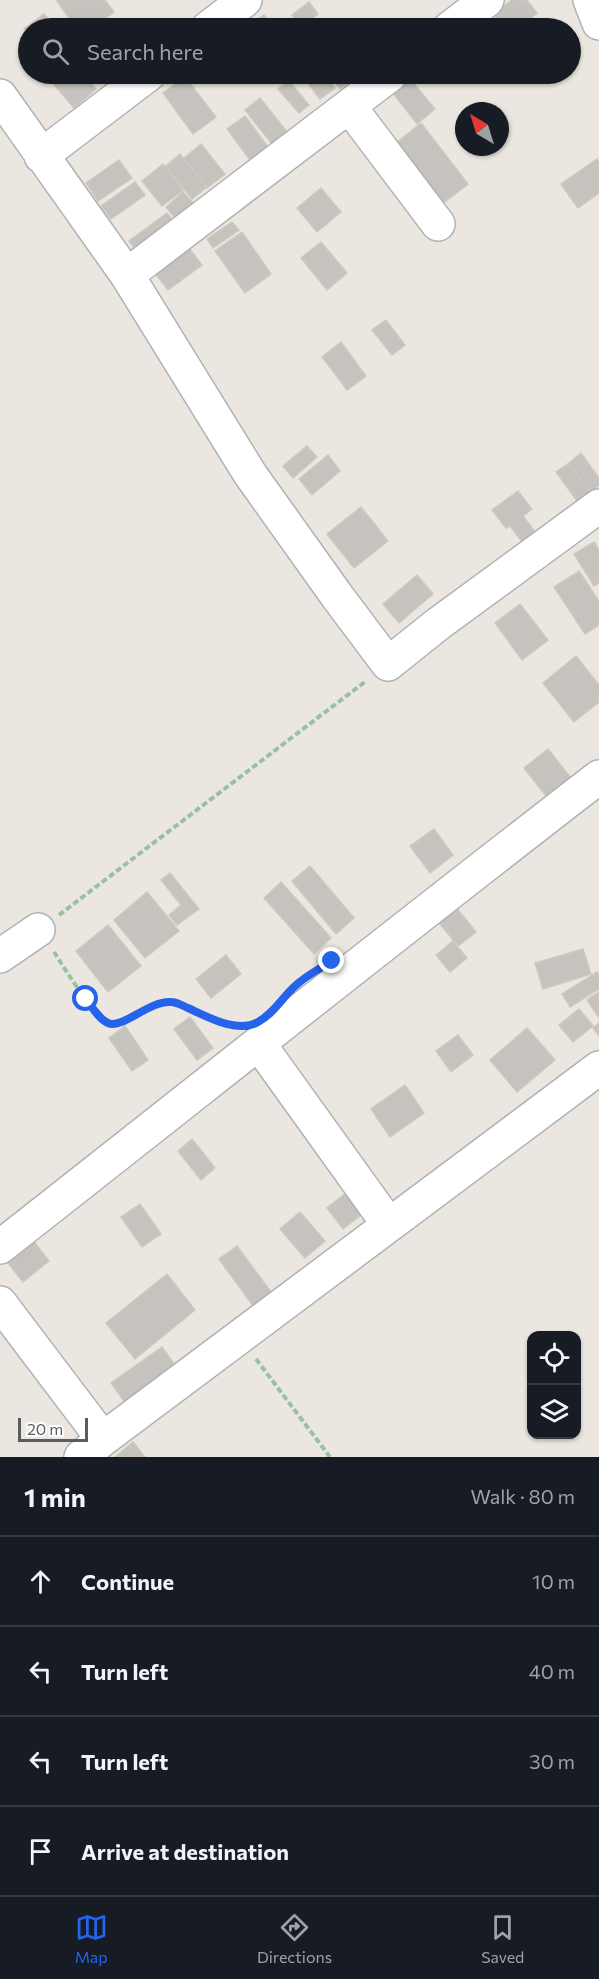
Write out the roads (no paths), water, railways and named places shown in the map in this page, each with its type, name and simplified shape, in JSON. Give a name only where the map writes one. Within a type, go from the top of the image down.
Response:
[{"type":"street","points":[[221,18],[245,0]]},
{"type":"street","points":[[463,18],[487,0]]},
{"type":"street","points":[[590,0],[599,23]]},
{"type":"street","points":[[41,156],[136,84]]},
{"type":"street","points":[[127,275],[378,84]]},
{"type":"street","points":[[0,96],[127,275],[250,474],[388,664],[438,624],[599,506]]},
{"type":"street","points":[[349,106],[438,224]]},
{"type":"street","points":[[0,1247],[252,1035],[367,957],[599,777]]},
{"type":"street","points":[[0,956],[39,930]]},
{"type":"street","points":[[252,1035],[389,1225]]},
{"type":"street","points":[[0,1303],[92,1448],[599,1068]]}]
